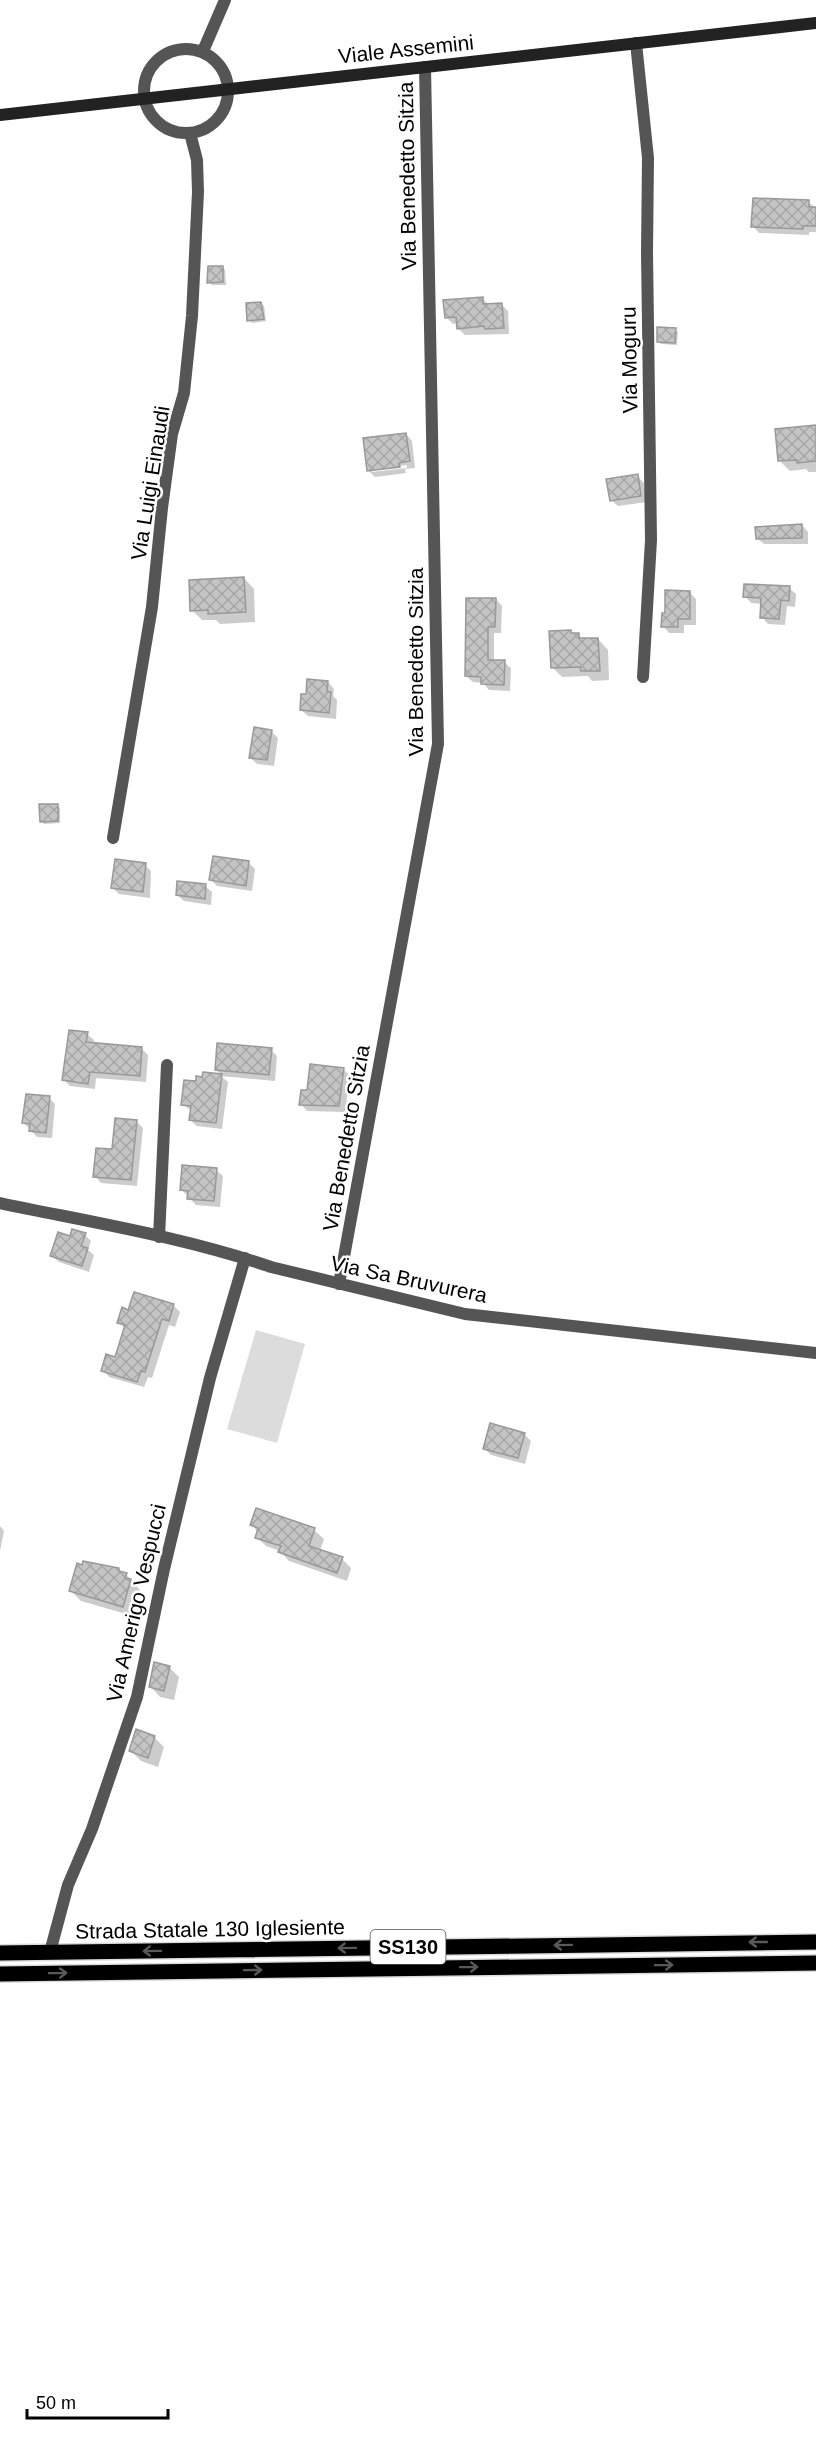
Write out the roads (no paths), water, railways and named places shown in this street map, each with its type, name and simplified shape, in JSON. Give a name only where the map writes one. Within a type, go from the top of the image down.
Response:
[{"type":"main road","name":"Viale Assemini","points":[[0,115],[816,23]]},
{"type":"main road","name":"Strada Statale 130 Iglesiente","points":[[0,1953],[816,1942]]},
{"type":"main road","name":"Strada Statale 130 Iglesiente","points":[[0,1974],[816,1963]]},
{"type":"street","points":[[203,51],[225,0]]},
{"type":"street","name":"Via Moguru","points":[[636,43],[648,158],[651,540],[643,677]]},
{"type":"street","points":[[190,48],[203,51],[221,66],[229,89],[222,114],[202,130],[190,133],[166,128],[148,110],[144,99],[144,86],[155,62],[165,54],[177,49],[190,48]]},
{"type":"street","name":"Via Benedetto Sitzia","points":[[339,1284],[438,744],[425,67]]},
{"type":"street","name":"Via Luigi Einaudi","points":[[113,838],[152,607],[172,435],[184,393],[192,316],[198,192],[198,160],[190,133]]},
{"type":"street","points":[[159,1237],[167,1065]]},
{"type":"street","name":"Via Sa Bruvurera","points":[[0,1203],[159,1237],[465,1314],[816,1353]]},
{"type":"street","name":"Via Amerigo Vespucci","points":[[50,1952],[68,1885],[92,1829],[137,1697],[164,1569],[207,1389],[245,1258]]}]
